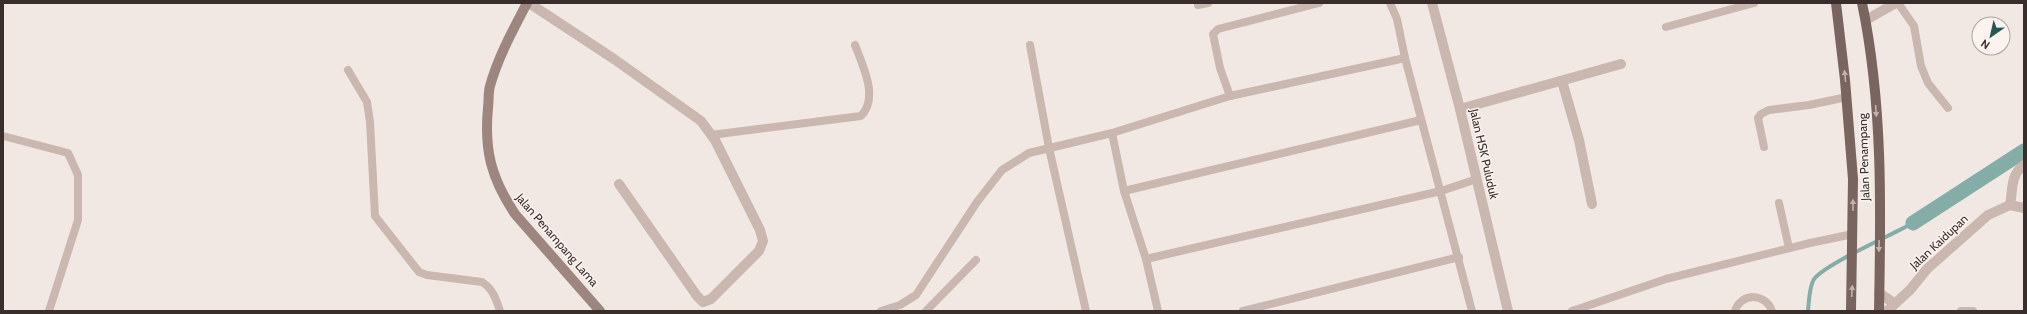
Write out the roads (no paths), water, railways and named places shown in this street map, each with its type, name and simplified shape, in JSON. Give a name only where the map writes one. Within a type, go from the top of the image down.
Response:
[{"type":"main road","name":"Jalan Penampang Lama","points":[[528,3],[508,40],[490,87],[486,129],[489,157],[493,175],[503,196],[515,214],[600,311]]},
{"type":"main road","name":"Jalan Penampang","points":[[1836,3],[1847,97],[1853,179],[1853,271],[1851,311]]},
{"type":"main road","name":"Jalan Penampang","points":[[1862,3],[1866,20],[1880,160],[1879,311]]},
{"type":"street","points":[[528,3],[614,59],[700,121],[711,135],[760,230],[763,241],[759,251],[711,299],[703,302],[697,296],[619,184]]},
{"type":"street","name":"Jalan HSK Puluduk","points":[[1432,3],[1460,109],[1508,311]]},
{"type":"street","points":[[1866,20],[1897,3]]},
{"type":"street","points":[[1460,109],[1621,64]]},
{"type":"street","points":[[1562,80],[1579,140],[1592,204]]},
{"type":"street","points":[[2024,165],[2017,170],[2013,179],[2010,205],[2024,208]]},
{"type":"street","name":"Jalan Kaidupan","points":[[1887,311],[1910,290],[1927,269],[1988,215],[2010,205]]},
{"type":"street","points":[[1879,293],[1894,303]]},
{"type":"lane","points":[[1198,6],[1208,3]]},
{"type":"lane","points":[[1230,96],[1220,68],[1213,34],[1218,29],[1298,6],[1319,3]]},
{"type":"lane","points":[[1390,3],[1397,19],[1405,58],[1472,311]]},
{"type":"lane","points":[[1666,27],[1754,3]]},
{"type":"lane","points":[[1897,3],[1914,26],[1921,66],[1928,82],[1948,108]]},
{"type":"lane","points":[[711,135],[861,116],[869,106],[870,98],[865,70],[854,45]]},
{"type":"lane","points":[[1030,45],[1049,148],[1086,311]]},
{"type":"lane","points":[[881,311],[900,305],[916,296],[977,202],[1002,170],[1029,153],[1112,133],[1230,96],[1405,58]]},
{"type":"lane","points":[[348,70],[367,102],[376,216],[419,272],[427,275],[482,282],[489,286],[494,294],[500,311]]},
{"type":"lane","points":[[1764,147],[1758,118],[1761,114],[1769,110],[1809,105],[1847,97]]},
{"type":"lane","points":[[1124,191],[1421,120]]},
{"type":"lane","points":[[1112,133],[1124,191],[1146,259],[1158,311]]},
{"type":"lane","points":[[3,136],[68,153],[78,175],[78,220],[49,311]]},
{"type":"lane","points":[[1146,259],[1441,191],[1477,179]]},
{"type":"lane","points":[[1780,203],[1789,248]]},
{"type":"lane","points":[[1572,311],[1642,286],[1789,248],[1853,239]]},
{"type":"lane","points":[[1243,311],[1459,258]]},
{"type":"lane","points":[[926,311],[976,260]]},
{"type":"lane","points":[[1735,311],[1736,307],[1753,296],[1761,298],[1768,303],[1772,311]]},
{"type":"lane","points":[[1961,311],[1973,311]]},
{"type":"waterway","points":[[1913,223],[2024,151]]},
{"type":"waterway","points":[[1808,311],[1811,288],[1813,281],[1818,275],[1828,267],[1858,250],[1913,223]]}]
